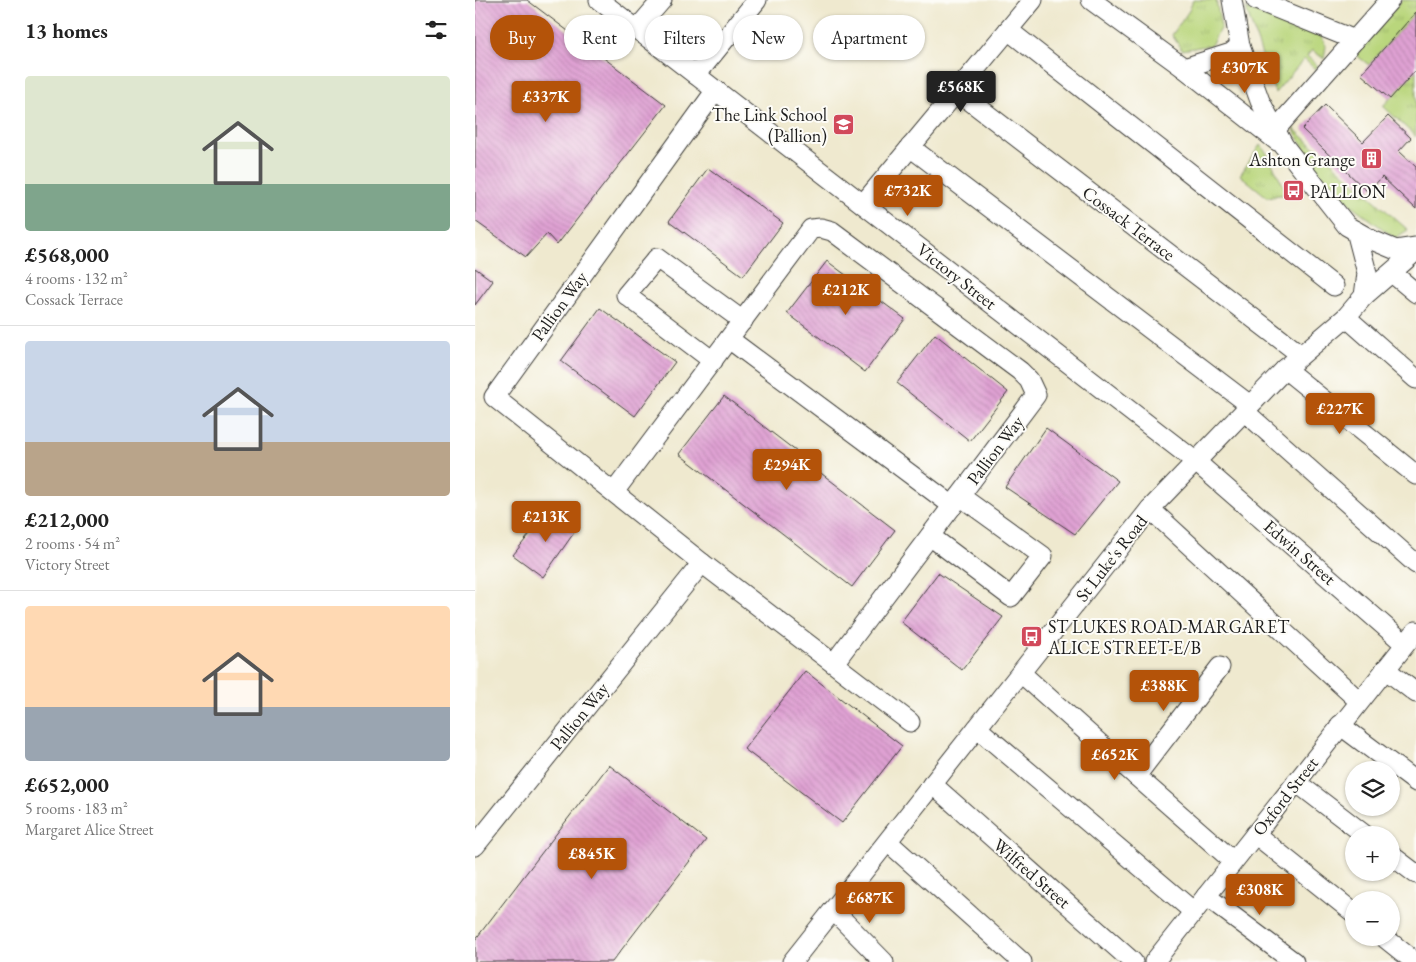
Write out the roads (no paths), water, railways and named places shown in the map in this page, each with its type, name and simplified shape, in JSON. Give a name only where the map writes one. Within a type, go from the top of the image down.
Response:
[{"type":"street","name":"Victory Street","points":[[599,0],[1195,461]]},
{"type":"street","points":[[637,29],[662,0]]},
{"type":"street","points":[[696,75],[757,0]]},
{"type":"street","points":[[863,204],[1033,0]]},
{"type":"street","points":[[1091,0],[1280,138]]},
{"type":"street","points":[[1232,0],[1239,46],[1260,101],[1280,138],[1347,226],[1372,240],[1396,250],[1416,249]]},
{"type":"street","points":[[1256,0],[1355,40]]},
{"type":"street","points":[[1280,138],[1355,40],[1390,0]]},
{"type":"street","points":[[1008,30],[1334,286]]},
{"type":"street","points":[[1185,68],[1231,53],[1239,46]]},
{"type":"street","name":"Pallion Way","points":[[716,90],[493,396],[702,563],[911,722]]},
{"type":"street","name":"Cossack Terrace","points":[[957,91],[1301,355]]},
{"type":"street","points":[[910,148],[1247,408],[1416,564]]},
{"type":"street","name":"Pallion Way","points":[[743,321],[811,229],[833,230],[1020,371],[1029,380],[1036,395],[834,662]]},
{"type":"street","points":[[1356,231],[1367,273],[1364,296]]},
{"type":"street","name":"St Luke's Road","points":[[792,962],[1150,509],[1285,369],[1346,317],[1364,296],[1392,273],[1416,249]]},
{"type":"street","points":[[614,492],[713,361],[729,339],[743,321],[657,258],[626,295],[713,361]]},
{"type":"street","points":[[1392,273],[1416,293]]},
{"type":"street","points":[[1346,317],[1416,379]]},
{"type":"street","points":[[729,339],[956,501],[1043,556],[1011,597],[930,536]]},
{"type":"street","points":[[1285,369],[1416,475]]},
{"type":"street","name":"Edwin Street","points":[[1195,461],[1411,637]]},
{"type":"street","points":[[1150,509],[1359,700]]},
{"type":"street","name":"Pallion Way","points":[[475,846],[702,563]]},
{"type":"street","name":"Oxford Street","points":[[1160,960],[1233,861],[1359,700],[1411,637]]},
{"type":"street","points":[[1136,776],[1220,667]]},
{"type":"street","points":[[1385,669],[1416,693]]},
{"type":"street","points":[[1021,673],[1233,861]]},
{"type":"street","points":[[1341,725],[1416,782]]},
{"type":"street","points":[[977,728],[1194,912]]},
{"type":"street","points":[[1296,782],[1353,826]]},
{"type":"street","name":"Wilfred Street","points":[[932,784],[1133,962]]},
{"type":"street","points":[[1255,834],[1345,906]]},
{"type":"street","points":[[888,842],[1021,962]]},
{"type":"street","points":[[1400,862],[1416,874]]},
{"type":"street","points":[[1206,896],[1294,962]]},
{"type":"street","points":[[833,910],[884,962]]},
{"type":"street","points":[[1395,946],[1415,962]]},
{"type":"place","name":"The Link School (Pallion)","points":[[843,124]]},
{"type":"place","name":"Ashton Grange","points":[[1371,159]]},
{"type":"place","name":"PALLION","points":[[1294,191]]},
{"type":"place","name":"ST LUKES ROAD-MARGARET ALICE STREET-E/B","points":[[1032,636]]}]
